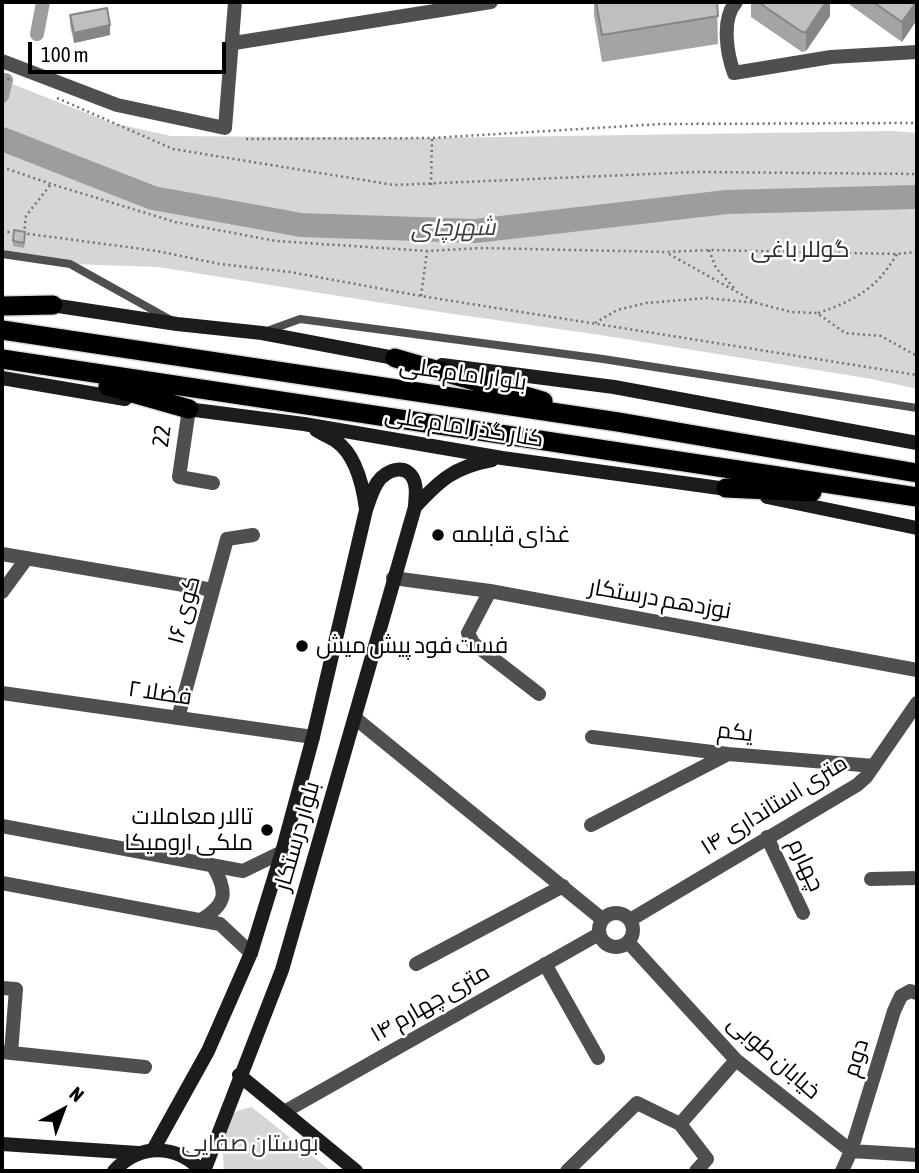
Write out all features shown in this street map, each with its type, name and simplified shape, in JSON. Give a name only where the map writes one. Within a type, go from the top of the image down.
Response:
[{"type":"highway","points":[[2,306],[53,305]]},
{"type":"highway","name":"بلوار امام علی","points":[[2,330],[618,422],[917,473]]},
{"type":"highway","points":[[395,358],[618,422]]},
{"type":"highway","points":[[2,359],[915,497]]},
{"type":"highway","points":[[30,364],[189,409]]},
{"type":"highway","points":[[726,488],[915,497]]},
{"type":"main road","points":[[2,298],[177,324],[262,333],[395,358],[614,387],[917,443]]},
{"type":"main road","name":"کنار گذر امام علی","points":[[2,378],[189,409],[304,424],[502,458],[726,488],[917,528]]},
{"type":"main road","points":[[304,424],[338,443],[349,456],[363,486],[366,510]]},
{"type":"main road","points":[[415,508],[438,483],[468,464],[502,458]]},
{"type":"main road","points":[[366,510],[376,484],[383,476],[391,470],[403,469],[409,472],[416,486],[415,508]]},
{"type":"main road","name":"بلوار درستکار","points":[[203,1171],[282,970],[415,508]]},
{"type":"main road","name":"بلوار درستکار","points":[[146,1152],[208,1051],[251,953],[313,737],[366,510]]},
{"type":"main road","points":[[239,1075],[356,1171]]},
{"type":"main road","points":[[2,1144],[146,1152],[167,1150],[181,1154],[203,1171]]},
{"type":"main road","points":[[114,1171],[126,1160],[146,1152]]},
{"type":"street","points":[[2,61],[117,104],[225,128],[234,43],[235,2]]},
{"type":"street","points":[[234,43],[460,4],[491,2]]},
{"type":"street","points":[[736,2],[732,7],[727,29],[728,57],[734,73],[831,57],[917,52]]},
{"type":"street","name":"22","points":[[189,409],[179,477],[214,483]]},
{"type":"street","name":"کوی ۱۶","points":[[178,718],[227,538],[253,536]]},
{"type":"street","points":[[2,554],[213,590]]},
{"type":"street","points":[[2,592],[27,558]]},
{"type":"street","name":"نوزدهم درستکار","points":[[394,578],[490,591],[917,670]]},
{"type":"street","points":[[490,591],[468,633],[473,643],[539,694]]},
{"type":"street","name":"فضلا ۲","points":[[2,693],[313,737]]},
{"type":"street","name":"۱۴ متری استانداری","points":[[630,920],[858,785],[917,703]]},
{"type":"street","points":[[355,718],[563,886],[601,927],[604,942],[621,946],[628,942],[632,935],[630,920],[624,915],[608,914],[601,927]]},
{"type":"street","name":"یکم","points":[[592,737],[728,754],[874,766]]},
{"type":"street","points":[[591,825],[728,754]]},
{"type":"street","points":[[2,826],[243,871],[282,852]]},
{"type":"street","name":"چهارم","points":[[767,837],[803,913]]},
{"type":"street","points":[[201,920],[216,911],[223,898],[223,883],[213,866]]},
{"type":"street","points":[[871,879],[917,877]]},
{"type":"street","points":[[2,883],[220,924],[251,953]]},
{"type":"street","points":[[416,964],[563,886]]},
{"type":"street","name":"۱۴ متری چهارم","points":[[284,1112],[545,964],[601,927]]},
{"type":"street","name":"خیابان طوبی","points":[[628,942],[736,1060],[851,1151]]},
{"type":"street","points":[[545,964],[598,1058]]},
{"type":"street","points":[[9,989],[6,1053],[145,1067]]},
{"type":"street","name":"دوم","points":[[851,1151],[894,1011],[901,996],[910,991],[917,993]]},
{"type":"street","points":[[680,1124],[736,1060]]},
{"type":"street","points":[[567,1171],[637,1103],[680,1124],[706,1159],[696,1171]]},
{"type":"street","points":[[842,1171],[851,1151],[917,1155]]},
{"type":"lane","points":[[2,254],[70,264],[177,324]]},
{"type":"lane","points":[[262,333],[300,319],[603,359],[917,408]]},
{"type":"path","points":[[2,78],[13,81]]},
{"type":"path","points":[[49,94],[173,149],[394,185],[697,172],[917,174]]},
{"type":"path","points":[[247,139],[432,138],[662,124],[917,123]]},
{"type":"path","points":[[431,185],[432,138]]},
{"type":"path","points":[[2,167],[176,222],[276,242],[427,251],[482,248],[666,252],[917,252]]},
{"type":"path","points":[[24,234],[26,216],[51,184]]},
{"type":"path","points":[[2,232],[157,251],[220,264],[290,272],[421,296],[917,375]]},
{"type":"path","points":[[709,250],[716,268],[739,292]]},
{"type":"path","points":[[421,296],[427,251]]},
{"type":"path","points":[[666,252],[757,303]]},
{"type":"path","points":[[595,323],[617,310],[646,303],[707,298],[757,303],[791,312],[817,313],[859,297],[875,285],[897,254]]},
{"type":"path","points":[[817,313],[845,333],[881,336],[917,356]]},
{"type":"green space","name":"گوللر باغی","points":[[2,80],[109,122],[171,136],[432,138],[893,131],[917,133],[917,389],[872,379],[600,335],[158,267],[70,264],[2,254]]},
{"type":"green space","name":"بوستان صفایی","points":[[251,1107],[331,1171],[224,1171],[222,1141],[228,1117]]},
{"type":"building","points":[[596,2],[717,2],[718,16],[602,35]]},
{"type":"building","points":[[758,2],[826,2],[806,32],[802,32]]},
{"type":"building","points":[[873,2],[916,2],[902,22]]},
{"type":"building","points":[[107,8],[110,25],[74,33],[70,15]]},
{"type":"building","points":[[14,230],[25,232],[24,243],[13,241]]},
{"type":"waterway","points":[[37,34],[43,2]]},
{"type":"waterway","points":[[2,96],[6,80]]},
{"type":"waterway","name":"شهرچای","points":[[2,139],[153,198],[301,225],[475,231],[727,202],[917,197]]},
{"type":"place","name":"غذای قابلمه","points":[[438,535]]},
{"type":"place","name":"فست فود پیش میش","points":[[302,646]]},
{"type":"place","name":"تالار معاملات ملکی ارومیکا","points":[[267,830]]}]
